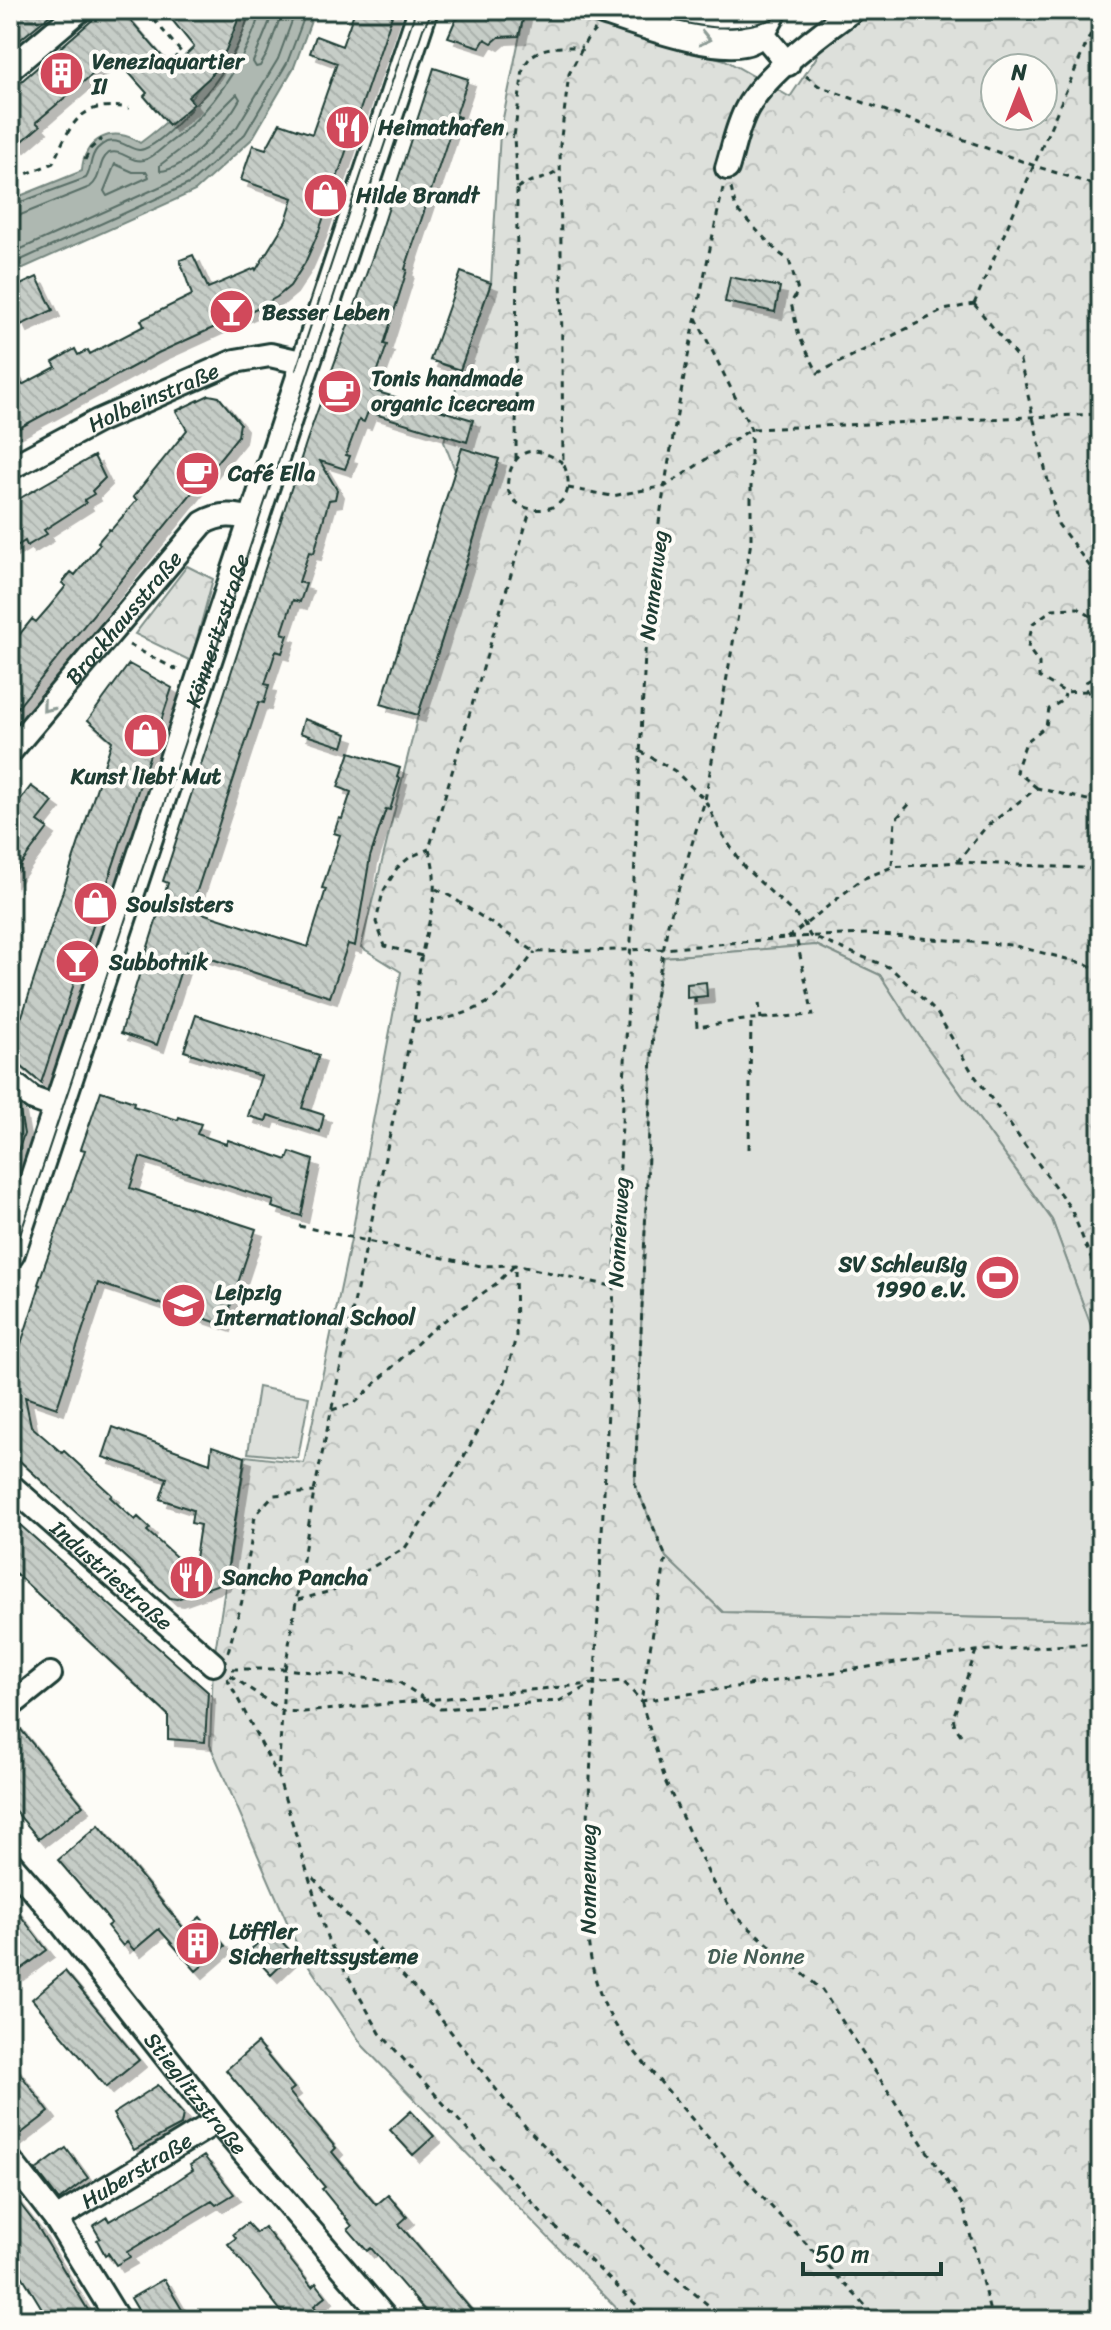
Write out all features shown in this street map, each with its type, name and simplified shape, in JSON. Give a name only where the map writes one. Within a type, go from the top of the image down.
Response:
[{"type":"main road","points":[[612,13],[723,43],[748,41],[758,15],[693,16],[667,10]]},
{"type":"main road","name":"Könneritzstraße","points":[[10,1253],[305,363],[426,15]]},
{"type":"street","points":[[10,69],[80,10]]},
{"type":"street","points":[[727,168],[745,111],[756,94],[828,27],[853,10]]},
{"type":"street","points":[[758,15],[788,64]]},
{"type":"street","name":"Holbeinstraße","points":[[10,468],[98,421],[235,361],[270,355],[305,363]]},
{"type":"street","name":"Brockhausstraße","points":[[10,752],[203,523],[225,515],[254,520]]},
{"type":"street","points":[[10,1081],[33,1099],[58,1108]]},
{"type":"street","name":"Industriestraße","points":[[10,1485],[218,1667]]},
{"type":"street","points":[[10,1706],[50,1674]]},
{"type":"street","name":"Stieglitzstraße","points":[[10,1863],[51,1910],[217,2121],[387,2320]]},
{"type":"street","name":"Huberstraße","points":[[56,2219],[217,2121]]},
{"type":"street","points":[[10,2160],[56,2219],[118,2320]]},
{"type":"path","points":[[146,10],[181,52],[169,63]]},
{"type":"path","points":[[974,304],[999,240],[1035,166],[1101,10]]},
{"type":"path","points":[[583,47],[539,50],[526,61],[514,137],[517,188],[516,459],[507,479],[513,499],[530,511],[546,511],[553,507],[568,488],[569,475],[563,463],[560,145],[569,74],[600,20],[617,25],[612,13]]},
{"type":"path","points":[[788,64],[819,86],[1035,166],[1101,187]]},
{"type":"path","points":[[10,160],[24,175],[53,163],[68,130],[81,113],[106,104],[129,108]]},
{"type":"path","points":[[455,116],[514,137]]},
{"type":"path","points":[[85,160],[90,149],[102,139]]},
{"type":"path","points":[[517,188],[525,183],[548,179],[561,167]]},
{"type":"path","points":[[727,168],[736,209],[789,260],[798,291],[791,303],[799,336],[818,373],[944,310],[974,304]]},
{"type":"path","name":"Nonnenweg","points":[[727,168],[696,318],[647,613],[594,1683],[586,1911],[591,1966],[608,2013],[633,2049],[690,2117],[879,2320]]},
{"type":"path","points":[[974,304],[1020,361],[1058,524],[1097,576],[1101,586]]},
{"type":"path","points":[[641,1701],[666,1557],[635,1484],[654,1003],[668,924],[705,800],[751,542],[751,429],[696,318]]},
{"type":"path","points":[[568,488],[612,496],[666,486],[751,429],[1101,414]]},
{"type":"path","points":[[516,459],[531,451],[545,451],[563,463]]},
{"type":"path","points":[[278,1776],[285,1669],[314,1492],[414,1021],[422,956],[436,889],[429,849],[530,511]]},
{"type":"path","points":[[1101,623],[1078,608],[1053,609],[1032,624],[1028,648],[1039,663],[1039,677],[1065,692],[1101,693]]},
{"type":"path","points":[[107,634],[200,681]]},
{"type":"path","points":[[1096,676],[1095,664],[1101,659]]},
{"type":"path","points":[[1086,691],[1086,682],[1096,676]]},
{"type":"path","points":[[1096,676],[1101,679]]},
{"type":"path","points":[[1065,692],[1063,700],[1049,709],[1046,726],[1026,742],[1016,771],[1037,788],[1096,802],[1101,800]]},
{"type":"path","points":[[640,751],[675,771],[705,800],[720,831],[744,867],[804,923],[810,936],[891,968],[937,1013],[972,1072],[1071,1209],[1101,1283]]},
{"type":"path","points":[[957,862],[986,827],[1037,788]]},
{"type":"path","points":[[892,867],[895,820],[913,800]]},
{"type":"path","points":[[422,956],[385,946],[376,922],[383,892],[397,868],[410,857],[429,849]]},
{"type":"path","points":[[788,938],[862,879],[892,867],[957,862],[1101,869]]},
{"type":"path","points":[[436,889],[535,952],[663,949],[868,934],[1012,945],[1086,964],[1101,971]]},
{"type":"path","points":[[695,997],[697,1027],[751,1019],[813,1015],[796,937]]},
{"type":"path","points":[[414,1021],[427,1022],[465,1014],[505,990],[535,952]]},
{"type":"path","points":[[759,1003],[761,1019]]},
{"type":"path","points":[[749,1149],[751,1019]]},
{"type":"path","points":[[299,1226],[481,1266],[515,1265],[616,1287]]},
{"type":"path","points":[[1091,1257],[1101,1247]]},
{"type":"path","points":[[332,1410],[356,1402],[430,1331],[497,1283],[515,1265]]},
{"type":"path","points":[[296,1600],[331,1591],[405,1548],[457,1469],[505,1382],[516,1336],[515,1265]]},
{"type":"path","points":[[314,1492],[273,1495],[255,1516],[242,1601],[218,1667],[278,1776],[328,1940],[380,2033],[551,2223],[652,2320]]},
{"type":"path","points":[[641,1701],[976,1651],[1101,1643]]},
{"type":"path","points":[[961,1735],[953,1718],[976,1651]]},
{"type":"path","points":[[218,1667],[285,1669],[399,1682],[440,1709],[559,1701],[594,1683]]},
{"type":"path","points":[[218,1667],[282,1711],[304,1712],[623,1681],[641,1701],[666,1783],[713,1883],[740,1920],[822,1990],[963,2206],[992,2320]]},
{"type":"path","points":[[310,1875],[429,2004],[525,2126],[650,2256],[726,2320]]},
{"type":"green space","name":"Die Nonne","points":[[525,10],[554,10],[725,60],[790,97],[816,58],[829,10],[1101,10],[1101,1353],[1052,1220],[924,1043],[880,975],[816,945],[665,957],[654,1003],[635,1484],[666,1557],[723,1612],[1101,1620],[1101,2320],[628,2320],[363,2046],[301,1954],[210,1745],[213,1664],[246,1456],[304,1463],[351,1239],[401,972],[361,947],[418,715],[492,482],[455,470],[444,442],[460,370],[491,283],[500,133]]},
{"type":"green space","points":[[187,566],[213,579],[191,661],[135,634]]},
{"type":"green space","points":[[816,945],[880,975],[924,1043],[1052,1220],[1101,1353],[1101,1620],[723,1612],[666,1557],[635,1484],[654,1003],[664,957]]},
{"type":"green space","points":[[258,1387],[309,1397],[298,1458],[248,1453]]},
{"type":"water","points":[[242,10],[315,10],[294,67],[252,139],[195,191],[10,274],[10,200],[82,171],[88,150],[101,138],[120,135],[140,143],[159,128],[202,85],[223,51]]},
{"type":"building","points":[[10,10],[56,10],[10,48]]},
{"type":"building","name":"Veneziaquartier II","points":[[104,10],[122,10],[172,68],[194,47],[164,10],[242,10],[226,50],[210,77],[188,97],[194,104],[169,125],[144,96],[147,93],[114,56],[36,122],[40,126],[18,145],[10,135],[10,91]]},
{"type":"building","points":[[355,10],[394,10],[319,231],[305,263],[290,286],[259,307],[158,353],[10,433],[10,365],[22,385],[56,367],[53,362],[75,349],[78,355],[88,350],[90,354],[144,326],[141,320],[192,295],[180,260],[193,255],[208,288],[256,270],[286,221],[293,198],[241,180],[253,145],[266,149],[280,123],[312,134],[337,63],[310,53],[316,36],[342,46]]},
{"type":"building","points":[[470,10],[525,10],[519,36],[499,37],[492,43],[485,39],[480,47],[448,37],[455,21]]},
{"type":"building","points":[[434,68],[468,79],[405,269],[384,344],[387,345],[371,390],[473,420],[467,442],[368,412],[364,422],[359,420],[346,455],[350,456],[345,469],[320,461],[337,490],[335,499],[329,500],[314,553],[309,552],[299,582],[306,584],[300,602],[293,600],[282,633],[288,635],[282,653],[276,651],[265,684],[269,685],[264,703],[259,702],[192,906],[200,908],[199,912],[308,947],[326,889],[322,888],[340,835],[334,833],[351,792],[338,787],[350,752],[400,768],[390,810],[386,809],[370,857],[355,946],[348,944],[330,997],[187,951],[157,1045],[121,1033],[168,883],[163,881],[307,440],[377,244]]},
{"type":"building","points":[[461,272],[491,283],[460,370],[430,360]]},
{"type":"building","points":[[37,277],[53,310],[21,325],[10,301],[10,290]]},
{"type":"building","points":[[730,277],[780,287],[775,312],[725,302]]},
{"type":"building","points":[[209,395],[219,397],[240,423],[238,436],[10,717],[10,646],[32,619],[36,622],[66,586],[62,583],[71,572],[75,575],[100,544],[98,542],[137,500],[133,497],[187,430],[176,411]]},
{"type":"building","points":[[462,448],[499,459],[418,715],[381,704]]},
{"type":"building","points":[[94,456],[105,478],[92,491],[94,494],[84,500],[86,503],[44,530],[47,534],[27,546],[25,541],[10,550],[10,504]]},
{"type":"building","points":[[129,664],[172,688],[41,1083],[10,1057],[10,1009],[22,1016],[112,741],[88,720]]},
{"type":"building","points":[[304,719],[347,734],[343,747],[300,733]]},
{"type":"building","points":[[31,786],[53,802],[38,821],[48,828],[10,879],[10,813]]},
{"type":"building","points":[[706,982],[707,996],[687,998],[687,984]]},
{"type":"building","points":[[196,1015],[319,1055],[302,1108],[324,1115],[320,1132],[268,1115],[266,1121],[248,1116],[261,1076],[184,1051]]},
{"type":"building","points":[[101,1091],[134,1102],[133,1106],[201,1124],[197,1134],[226,1144],[228,1140],[287,1160],[290,1152],[313,1160],[301,1216],[272,1207],[274,1201],[140,1157],[130,1188],[256,1229],[224,1325],[98,1283],[57,1408],[25,1397],[31,1426],[62,1453],[64,1451],[135,1520],[138,1517],[150,1528],[147,1531],[193,1572],[200,1525],[191,1523],[193,1510],[160,1499],[167,1478],[103,1457],[113,1427],[210,1463],[212,1446],[245,1457],[226,1578],[222,1583],[177,1599],[170,1598],[10,1452],[10,1356],[17,1356],[38,1284],[85,1150],[81,1149]]},
{"type":"building","points":[[10,1099],[19,1106],[24,1134],[12,1168],[10,1168]]},
{"type":"building","points":[[10,1516],[208,1692],[205,1742],[168,1739],[168,1715],[10,1568]]},
{"type":"building","points":[[10,1720],[83,1805],[39,1839],[10,1805]]},
{"type":"building","points":[[99,1825],[185,1930],[200,1917],[225,1946],[196,1971],[159,1929],[134,1950],[127,1942],[123,1946],[107,1926],[111,1923],[58,1860]]},
{"type":"building","points":[[10,1902],[47,1950],[16,1973],[10,1964]]},
{"type":"building","points":[[272,1931],[293,1954],[271,1975],[249,1951]]},
{"type":"building","points":[[65,1971],[139,2060],[106,2087],[32,1999]]},
{"type":"building","points":[[257,2043],[294,2088],[289,2092],[336,2148],[332,2152],[376,2205],[388,2195],[407,2217],[399,2224],[480,2320],[433,2320],[371,2248],[367,2251],[348,2229],[352,2226],[322,2189],[325,2187],[226,2070]]},
{"type":"building","points":[[10,2060],[49,2112],[10,2142]]},
{"type":"building","points":[[158,2085],[183,2114],[181,2125],[134,2150],[113,2114]]},
{"type":"building","points":[[411,2111],[434,2136],[413,2155],[390,2130]]},
{"type":"building","points":[[66,2148],[88,2178],[59,2200],[36,2170]]},
{"type":"building","points":[[204,2156],[234,2194],[216,2205],[212,2201],[127,2252],[130,2257],[116,2265],[108,2253],[105,2255],[93,2226],[107,2217],[109,2221],[166,2188],[193,2170],[190,2165]]},
{"type":"building","points":[[10,2191],[37,2226],[94,2320],[49,2320],[10,2256]]},
{"type":"building","points":[[247,2223],[256,2233],[264,2227],[312,2287],[316,2283],[326,2296],[314,2306],[317,2310],[304,2320],[288,2320],[228,2244],[236,2238],[233,2234]]},
{"type":"building","points":[[164,2279],[188,2320],[144,2320],[131,2298]]},
{"type":"tram line","points":[[296,370],[416,10]]},
{"type":"tram line","points":[[10,1265],[423,29],[433,10]]},
{"type":"tram line","points":[[636,10],[714,27],[752,25],[792,10]]},
{"type":"tram line","points":[[688,15],[713,16],[747,10]]},
{"type":"place","name":"Veneziaquartier II","points":[[61,74]]},
{"type":"place","name":"Heimathafen","points":[[347,127]]},
{"type":"place","name":"Hilde Brandt","points":[[325,195]]},
{"type":"place","name":"Besser Leben","points":[[231,312]]},
{"type":"place","name":"Tonis handmade organic icecream","points":[[340,391]]},
{"type":"place","name":"Café Ella","points":[[197,473]]},
{"type":"place","name":"Kunst liebt Mut","points":[[146,735]]},
{"type":"place","name":"Soulsisters","points":[[95,904]]},
{"type":"place","name":"Subbotnik","points":[[78,962]]},
{"type":"place","name":"SV Schleußig 1990 e.V.","points":[[998,1277]]},
{"type":"place","name":"Leipzig International School","points":[[184,1305]]},
{"type":"place","name":"Sancho Pancha","points":[[191,1577]]},
{"type":"place","name":"Löffler Sicherheitssysteme","points":[[198,1944]]}]
